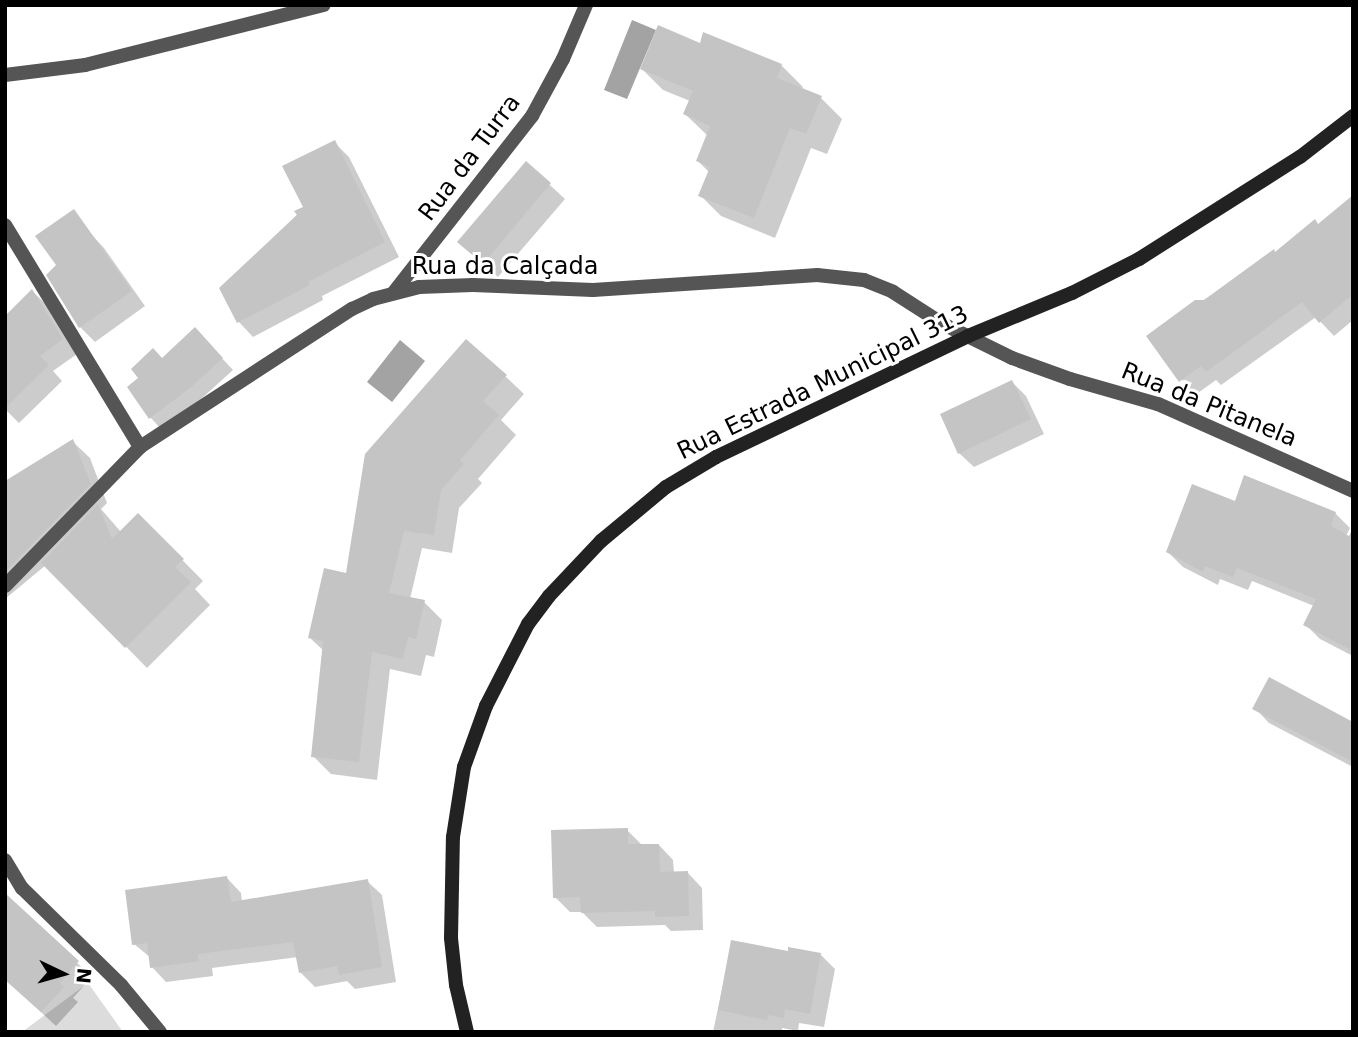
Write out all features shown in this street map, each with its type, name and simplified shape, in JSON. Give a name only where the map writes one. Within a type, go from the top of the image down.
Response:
[{"type":"main road","name":"Rua Estrada Municipal 313","points":[[467,1032],[456,985],[451,939],[453,837],[464,768],[486,706],[528,624],[549,596],[601,541],[666,487],[716,457],[968,337],[1072,293],[1139,259],[1300,157],[1353,116]]},
{"type":"street","points":[[5,75],[85,65],[324,5]]},
{"type":"street","name":"Rua da Turra","points":[[394,292],[532,116],[563,59],[586,5]]},
{"type":"street","points":[[5,225],[140,447]]},
{"type":"street","name":"Rua da Calçada","points":[[5,586],[140,447],[352,309],[394,292],[473,285],[601,289],[835,276],[864,280],[886,288],[968,337]]},
{"type":"street","name":"Rua da Pitanela","points":[[968,337],[1051,373],[1158,404],[1353,491]]},
{"type":"street","points":[[5,860],[22,888],[121,985],[160,1032]]},
{"type":"shaded area","points":[[632,20],[656,30],[627,99],[604,90]]},
{"type":"shaded area","points":[[400,340],[425,361],[392,402],[367,382]]},
{"type":"shaded area","points":[[88,983],[123,1032],[22,1032]]},
{"type":"building","points":[[658,25],[700,43],[703,32],[782,64],[777,78],[822,96],[806,134],[790,128],[754,218],[698,196],[710,167],[696,161],[710,126],[683,114],[693,91],[640,69]]},
{"type":"building","points":[[335,140],[385,242],[237,323],[219,288],[297,215],[294,211],[303,207],[282,166]]},
{"type":"building","points":[[526,161],[551,183],[483,264],[457,242]]},
{"type":"building","points":[[1353,195],[1353,294],[1319,323],[1302,302],[1206,372],[1201,366],[1179,382],[1146,336],[1195,300],[1204,300],[1274,249],[1275,252],[1315,219],[1318,224]]},
{"type":"building","points":[[74,209],[132,291],[79,328],[46,275],[56,265],[35,236]]},
{"type":"building","points":[[32,289],[63,339],[40,356],[49,365],[5,408],[5,316]]},
{"type":"building","points":[[195,327],[223,358],[190,388],[149,419],[127,387],[138,378],[131,369],[153,348],[162,358]]},
{"type":"building","points":[[466,339],[507,375],[483,401],[499,415],[460,460],[464,464],[441,490],[434,535],[404,531],[389,593],[425,600],[416,639],[408,637],[403,659],[372,652],[359,762],[311,757],[323,641],[308,638],[324,568],[346,573],[365,454]]},
{"type":"building","points":[[1012,380],[1031,419],[958,454],[940,414]]},
{"type":"building","points":[[73,439],[91,484],[5,572],[5,481]]},
{"type":"building","points":[[1244,475],[1336,512],[1331,526],[1349,536],[1353,528],[1353,651],[1303,625],[1316,599],[1237,568],[1233,577],[1205,566],[1203,572],[1166,552],[1192,484],[1235,501]]},
{"type":"building","points":[[98,504],[112,539],[138,513],[184,559],[175,567],[191,582],[125,648],[41,563]]},
{"type":"building","points":[[1269,677],[1353,722],[1353,762],[1252,709]]},
{"type":"building","points":[[628,828],[628,844],[659,844],[660,872],[688,871],[689,916],[655,917],[655,911],[581,913],[580,897],[553,898],[551,830]]},
{"type":"building","points":[[227,876],[231,902],[368,879],[382,967],[339,975],[337,966],[299,973],[293,942],[198,954],[199,961],[150,968],[147,943],[132,945],[125,890]]},
{"type":"building","points":[[5,893],[79,961],[60,983],[64,987],[41,1012],[5,980]]},
{"type":"building","points":[[731,940],[788,951],[788,947],[821,953],[810,1014],[785,1009],[784,1018],[768,1015],[767,1020],[718,1010]]}]
